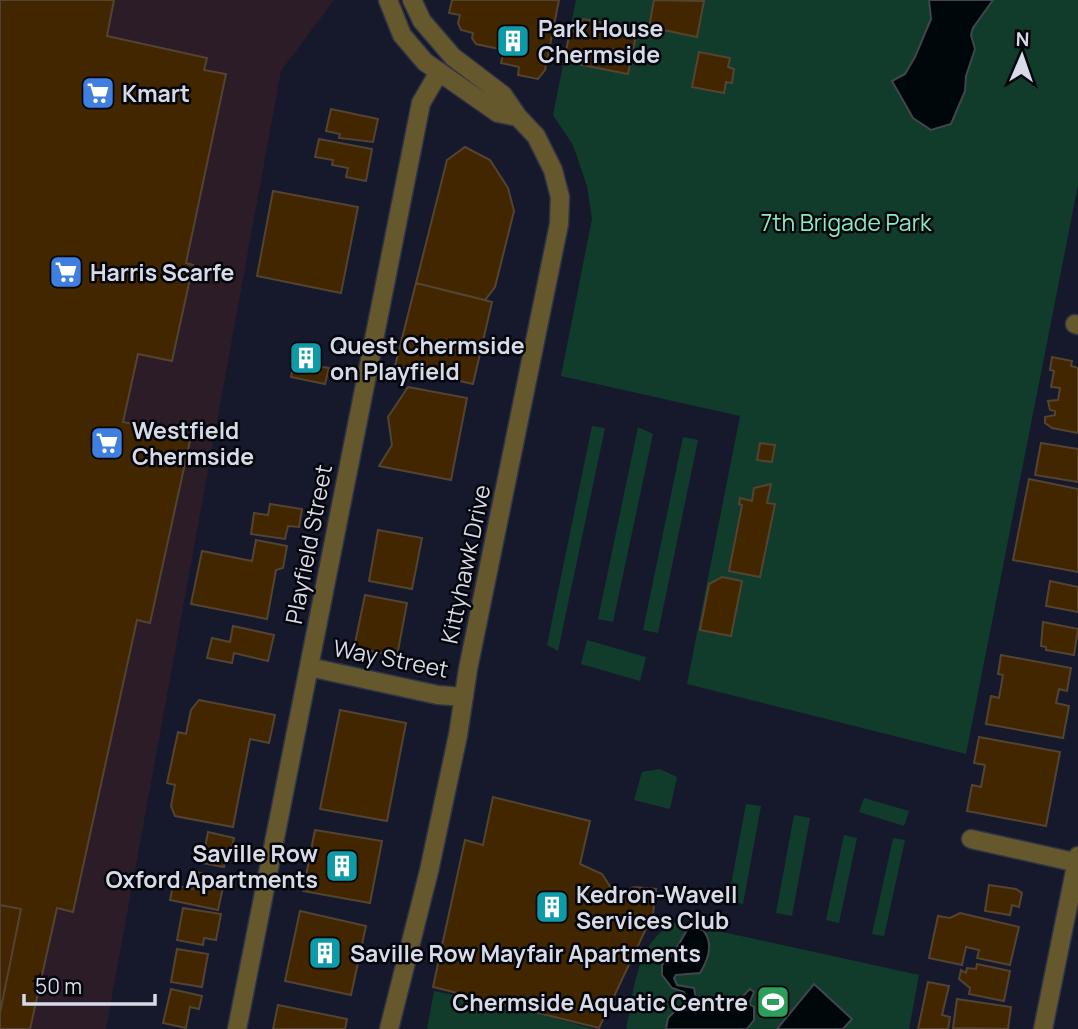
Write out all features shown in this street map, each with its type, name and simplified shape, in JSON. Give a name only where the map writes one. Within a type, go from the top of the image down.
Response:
[{"type":"street","name":"Kittyhawk Drive","points":[[388,0],[402,35],[425,62],[498,113],[518,117]]},
{"type":"street","name":"Kittyhawk Drive","points":[[389,1029],[429,871],[559,224],[560,197],[553,170],[536,136],[518,117],[503,95],[453,57],[422,21],[412,0]]},
{"type":"street","name":"Playfield Street","points":[[237,1029],[421,103],[439,72]]},
{"type":"street","name":"Way Street","points":[[309,667],[438,695],[464,697]]},
{"type":"street","points":[[971,839],[1078,861],[1043,1029]]},
{"type":"shaded area","name":"Westfield Chermside","points":[[0,0],[334,0],[281,71],[106,1029],[0,1029]]},
{"type":"shaded area","points":[[929,0],[993,0],[973,28],[971,35],[975,49],[966,76],[965,91],[951,124],[931,130],[913,118],[892,81],[905,74],[915,57],[931,19]]},
{"type":"shaded area","points":[[687,930],[703,930],[709,946],[700,973],[676,975],[674,978],[677,985],[694,988],[696,999],[688,1000],[684,992],[672,988],[662,975],[662,965],[672,956]]},
{"type":"shaded area","points":[[814,984],[852,1019],[843,1029],[777,1029]]},
{"type":"shaded area","points":[[750,989],[754,992],[749,1004],[754,1007],[754,1020],[747,1029],[666,1029],[668,1018],[675,1011],[688,1009],[688,1005],[695,1004],[695,1010],[713,1008],[727,997],[739,1000]]},
{"type":"green space","name":"7th Brigade Park","points":[[576,0],[1078,0],[1078,185],[966,754],[687,684],[740,416],[561,376],[592,219],[587,186],[573,145],[553,115]]},
{"type":"green space","points":[[592,426],[605,428],[558,651],[547,645]]},
{"type":"green space","points":[[638,427],[653,434],[613,622],[598,619]]},
{"type":"green space","points":[[683,437],[698,440],[658,633],[643,630]]},
{"type":"green space","points":[[587,640],[646,657],[640,681],[581,664]]},
{"type":"green space","points":[[660,769],[677,777],[670,809],[634,800],[642,772]]},
{"type":"green space","points":[[864,798],[909,811],[904,826],[859,812]]},
{"type":"green space","points":[[746,804],[761,806],[743,904],[728,901]]},
{"type":"green space","points":[[794,815],[810,818],[792,916],[776,913]]},
{"type":"green space","points":[[844,835],[857,838],[839,923],[826,920]]},
{"type":"green space","points":[[893,838],[905,840],[884,936],[872,934]]},
{"type":"green space","name":"Chermside Aquatic Centre","points":[[677,922],[919,975],[909,1029],[626,1029],[635,983],[645,953],[663,930]]},
{"type":"green space","points":[[434,991],[513,1007],[594,1029],[427,1029]]},
{"type":"building","name":"Westfield Chermside","points":[[0,0],[114,0],[107,36],[207,58],[204,70],[226,74],[186,263],[193,265],[172,361],[138,354],[123,422],[191,436],[150,623],[137,620],[73,912],[57,908],[30,1029],[0,1029]]},
{"type":"building","name":"Park House Chermside","points":[[452,0],[559,0],[545,70],[538,79],[518,75],[519,67],[501,63],[504,50],[476,44],[472,38],[473,33],[461,30],[458,23],[460,15],[449,13]]},
{"type":"building","points":[[654,0],[704,1],[697,37],[649,27]]},
{"type":"building","points":[[583,19],[620,26],[635,40],[628,74],[577,64],[578,58],[565,56],[570,31],[580,33]]},
{"type":"building","points":[[699,52],[730,58],[728,67],[734,69],[732,83],[726,82],[724,93],[692,87]]},
{"type":"building","points":[[331,109],[378,119],[373,142],[339,138],[340,134],[326,131]]},
{"type":"building","points":[[319,139],[372,149],[366,181],[346,177],[348,168],[332,165],[333,160],[315,157]]},
{"type":"building","points":[[465,147],[490,160],[508,188],[514,211],[495,287],[485,300],[416,283],[447,160]]},
{"type":"building","points":[[273,191],[358,207],[341,293],[257,276]]},
{"type":"building","points":[[416,283],[492,302],[473,384],[395,366]]},
{"type":"building","name":"Quest Chermside on Playfield","points":[[297,345],[320,349],[317,366],[329,368],[325,384],[291,377]]},
{"type":"building","points":[[1052,357],[1072,361],[1071,366],[1078,368],[1078,433],[1052,428],[1045,423],[1045,417],[1055,415],[1055,411],[1050,410],[1048,401],[1058,400],[1060,388],[1051,387],[1054,371],[1050,370]]},
{"type":"building","points":[[408,387],[467,398],[451,480],[379,466],[392,445],[388,417]]},
{"type":"building","points":[[760,443],[775,445],[772,462],[757,460]]},
{"type":"building","points":[[1041,443],[1078,449],[1078,482],[1035,475]]},
{"type":"building","points":[[1029,479],[1078,489],[1078,572],[1013,560]]},
{"type":"building","points":[[771,484],[767,503],[775,504],[760,577],[729,571],[742,505],[739,504],[740,498],[752,501],[754,488]]},
{"type":"building","points":[[270,504],[302,509],[299,527],[288,526],[285,539],[251,534],[254,513],[268,515]]},
{"type":"building","points":[[378,530],[422,538],[412,589],[369,581]]},
{"type":"building","points":[[256,540],[287,546],[283,568],[276,570],[267,619],[191,604],[202,551],[252,561]]},
{"type":"building","points":[[722,577],[742,581],[731,636],[700,630],[709,584]]},
{"type":"building","points":[[1050,581],[1078,587],[1078,612],[1046,606]]},
{"type":"building","points":[[365,595],[407,603],[397,656],[354,648]]},
{"type":"building","points":[[1043,622],[1078,629],[1074,655],[1046,650],[1046,647],[1041,646]]},
{"type":"building","points":[[233,626],[274,635],[268,661],[234,653],[232,663],[207,658],[212,638],[230,642]]},
{"type":"building","points":[[1001,655],[1071,668],[1067,691],[1059,689],[1056,703],[1069,706],[1063,738],[986,724],[991,696],[999,698],[1003,675],[998,674]]},
{"type":"building","points":[[199,700],[275,715],[269,743],[250,739],[233,827],[175,816],[171,806],[175,785],[167,783],[178,732],[186,734],[191,710]]},
{"type":"building","points":[[340,710],[406,723],[387,821],[320,809]]},
{"type":"building","points":[[979,737],[1060,752],[1046,826],[967,811],[972,785],[981,787],[985,765],[974,763]]},
{"type":"building","name":"Kedron-Wavell Services Club","points":[[493,797],[590,821],[580,864],[602,874],[619,900],[634,887],[656,889],[653,914],[599,1028],[433,987],[465,840],[483,845]]},
{"type":"building","name":"Saville Row Oxford Apartments","points":[[315,830],[382,841],[370,903],[303,891]]},
{"type":"building","points":[[208,832],[234,838],[230,857],[226,856],[224,867],[202,863]]},
{"type":"building","points":[[196,872],[225,878],[218,910],[170,900],[173,885],[193,889]]},
{"type":"building","points":[[989,885],[1016,889],[1022,893],[1019,907],[1012,905],[1010,915],[985,911]]},
{"type":"building","points":[[0,905],[21,909],[0,1013]]},
{"type":"building","points":[[183,908],[221,914],[216,940],[204,938],[203,945],[177,940]]},
{"type":"building","name":"Saville Row Mayfair Apartments","points":[[300,911],[366,926],[351,995],[285,981]]},
{"type":"building","points":[[960,913],[1019,927],[1010,965],[977,958],[979,950],[966,947],[962,965],[929,958],[938,916],[950,918]]},
{"type":"building","points":[[177,949],[208,954],[202,987],[171,982]]},
{"type":"building","points":[[977,964],[1010,971],[1004,1001],[969,994],[970,988],[959,979],[961,970],[966,973],[967,968],[976,969]]},
{"type":"building","points":[[928,982],[949,986],[942,1015],[950,1017],[948,1029],[918,1029]]},
{"type":"building","points":[[171,989],[202,996],[199,1009],[190,1007],[186,1028],[163,1023]]},
{"type":"building","points":[[957,999],[1011,1007],[1008,1029],[953,1028]]},
{"type":"building","points":[[278,1005],[347,1019],[345,1029],[273,1029]]},
{"type":"place","name":"Park House Chermside","points":[[513,41]]},
{"type":"place","name":"Kmart","points":[[98,93]]},
{"type":"place","name":"Harris Scarfe","points":[[66,272]]},
{"type":"place","name":"Quest Chermside on Playfield","points":[[306,358]]},
{"type":"place","name":"Westfield Chermside","points":[[107,443]]},
{"type":"place","name":"Saville Row Oxford Apartments","points":[[342,866]]},
{"type":"place","name":"Kedron-Wavell Services Club","points":[[552,907]]},
{"type":"place","name":"Saville Row Mayfair Apartments","points":[[325,953]]},
{"type":"place","name":"Chermside Aquatic Centre","points":[[773,1002]]}]
